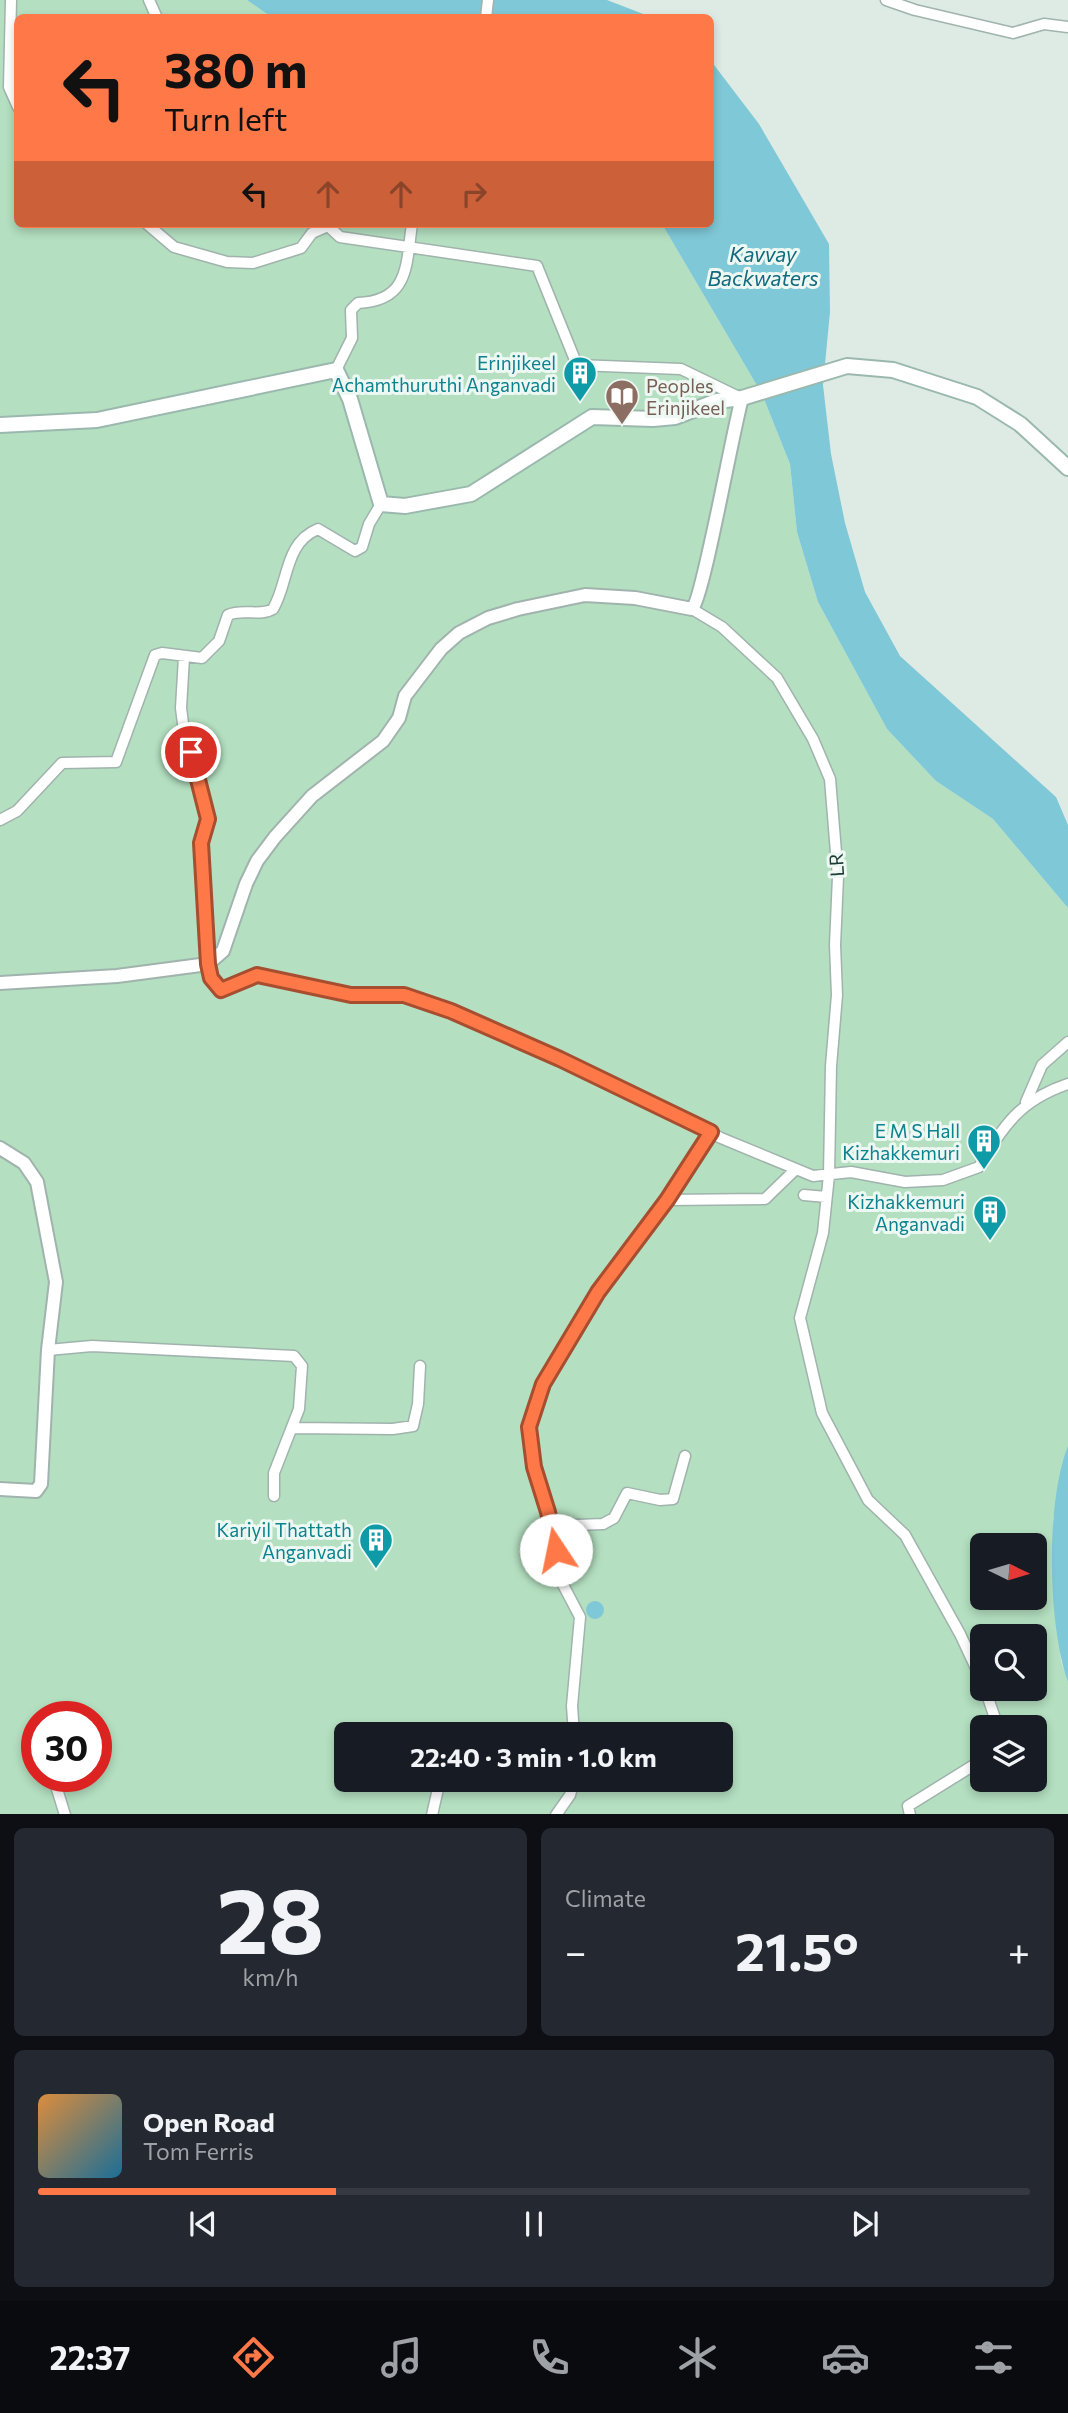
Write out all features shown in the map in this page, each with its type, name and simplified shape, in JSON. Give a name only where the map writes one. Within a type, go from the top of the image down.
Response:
[{"type":"main road","points":[[0,425],[97,420],[336,370],[349,399],[381,504],[405,506],[471,494],[592,417],[675,417],[717,401],[748,395],[846,366],[893,370],[977,397],[1020,424],[1068,468]]},
{"type":"street","points":[[11,0],[9,87],[14,98]]},
{"type":"street","points":[[886,0],[915,10],[1013,33],[1044,24],[1068,27]]},
{"type":"street","points":[[152,228],[174,247],[227,262],[253,263],[301,247],[312,233],[321,228]]},
{"type":"street","points":[[0,984],[117,976],[208,964],[223,951],[246,884],[257,861],[275,837],[312,796],[383,741],[399,718],[405,696],[441,649],[459,633],[488,618],[585,595],[635,598],[692,609],[697,604],[731,436],[748,395],[681,369],[577,365],[537,266],[340,237],[330,228]]},
{"type":"street","points":[[336,370],[352,338],[351,310],[358,303],[371,303],[395,293],[408,269],[412,228]]},
{"type":"street","points":[[0,820],[17,811],[62,763],[116,762],[155,655],[162,653],[202,658],[210,653],[219,642],[228,615],[237,611],[266,613],[273,608],[288,565],[303,535],[318,529],[355,551],[362,547],[369,524],[381,504]]},
{"type":"street","name":"LR","points":[[692,609],[722,627],[777,678],[813,739],[831,779],[838,877],[835,946],[837,995],[831,1066],[829,1175],[822,1233],[800,1318],[822,1413],[868,1500],[905,1535],[970,1655]]},
{"type":"street","points":[[184,657],[181,708],[185,739],[196,766],[208,819],[201,843],[208,964],[211,978],[221,990],[257,975],[351,995],[404,995],[451,1011],[560,1059],[711,1132],[813,1176],[850,1172],[905,1182],[943,1180],[979,1167],[1002,1128],[1026,1102],[1042,1065],[1068,1042]]},
{"type":"street","points":[[1026,1102],[1068,1084]]},
{"type":"street","points":[[573,1722],[572,1706],[580,1618],[561,1579],[551,1526],[534,1467],[529,1427],[543,1384],[598,1292],[667,1200],[711,1132]]},
{"type":"street","points":[[0,1148],[24,1163],[37,1182],[56,1282],[48,1350],[41,1484],[36,1491],[0,1489]]},
{"type":"street","points":[[667,1200],[765,1199],[796,1169]]},
{"type":"street","points":[[804,1195],[827,1197]]},
{"type":"street","points":[[48,1350],[92,1346],[293,1356],[302,1366],[299,1409],[274,1473],[274,1496]]},
{"type":"street","points":[[293,1428],[393,1429],[413,1426],[418,1404],[420,1366]]},
{"type":"street","points":[[551,1526],[603,1524],[614,1518],[627,1493],[660,1500],[673,1499],[685,1456]]},
{"type":"street","points":[[910,1814],[908,1806],[970,1767]]},
{"type":"street","points":[[58,1792],[65,1814]]},
{"type":"street","points":[[432,1814],[437,1792]]},
{"type":"street","points":[[557,1814],[571,1792]]},
{"type":"green space","points":[[0,0],[247,0],[268,14],[14,14],[14,228],[664,228],[762,394],[790,464],[797,532],[818,602],[887,729],[936,781],[993,819],[1068,908],[1068,1446],[1053,1519],[1054,1587],[1061,1661],[1068,1682],[1068,1814],[0,1814]]},
{"type":"water","points":[[247,0],[607,0],[643,14],[267,14]]},
{"type":"water","name":"Kavvay Backwaters","points":[[714,65],[759,124],[829,244],[830,312],[823,385],[831,454],[845,523],[865,592],[900,656],[1056,797],[1068,825],[1068,908],[993,819],[936,781],[887,729],[818,602],[797,532],[790,464],[762,394],[664,228],[714,228]]},
{"type":"water","points":[[1068,1446],[1068,1682],[1056,1629],[1052,1564],[1055,1499]]},
{"type":"water","points":[[595,1601],[601,1604],[604,1610],[601,1616],[595,1619],[589,1616],[586,1610],[589,1604]]},
{"type":"place","name":"Erinjikeel Achamthuruthi Anganvadi","points":[[580,403]]},
{"type":"place","name":"Peoples Erinjikeel","points":[[622,426]]},
{"type":"place","name":"E M S Hall Kizhakkemuri","points":[[984,1171]]},
{"type":"place","name":"Kizhakkemuri Anganvadi","points":[[990,1242]]},
{"type":"place","name":"Kariyil Thattath Anganvadi","points":[[376,1570]]},
{"type":"route","points":[[191,752],[208,819],[201,843],[208,964],[211,978],[221,990],[257,975],[351,995],[404,995],[451,1011],[560,1059],[711,1132],[667,1200],[598,1292],[543,1384],[529,1427],[534,1467],[556,1550]]}]
